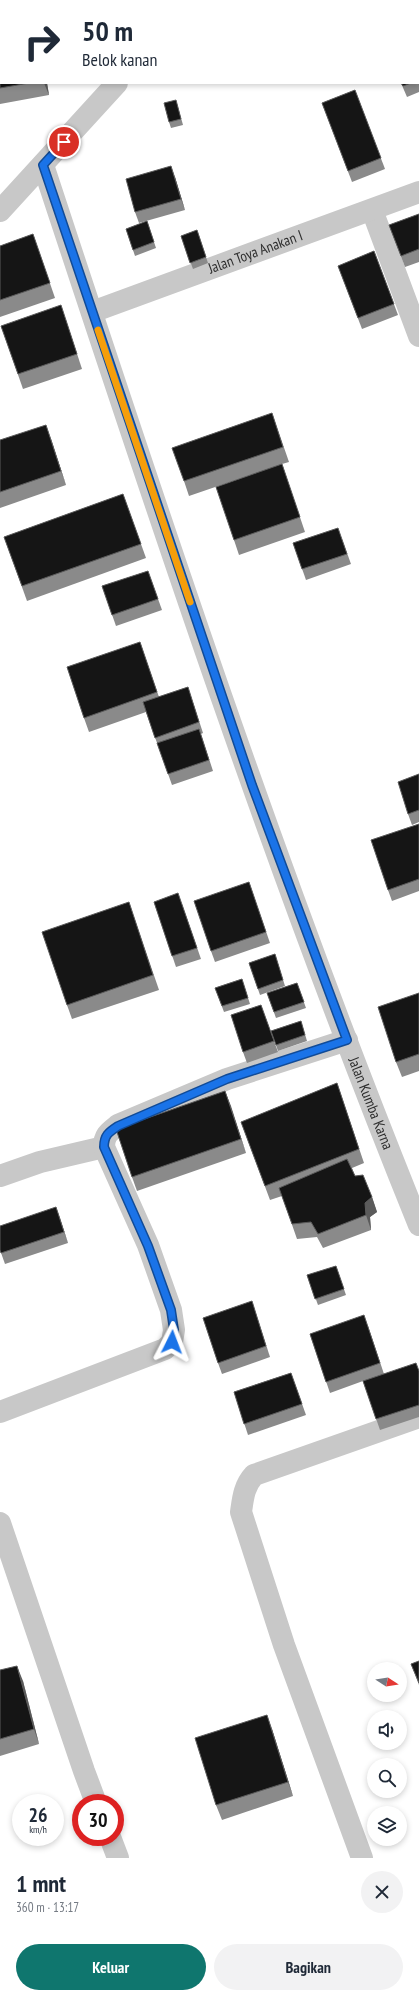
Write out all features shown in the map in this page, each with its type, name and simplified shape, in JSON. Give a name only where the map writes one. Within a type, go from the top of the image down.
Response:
[{"type":"street","points":[[0,211],[117,84]]},
{"type":"street","name":"Jalan Kumba Karna","points":[[43,165],[252,785],[380,1130],[419,1225]]},
{"type":"street","name":"Jalan Toya Anakan I","points":[[92,312],[419,192]]},
{"type":"street","points":[[372,210],[419,336]]},
{"type":"street","points":[[0,1412],[165,1349],[172,1342],[174,1330],[171,1310],[148,1246],[104,1147],[104,1138],[108,1133],[118,1126],[227,1079],[347,1040]]},
{"type":"street","points":[[0,1176],[40,1162],[104,1147]]},
{"type":"street","points":[[362,1858],[284,1645],[241,1512],[244,1491],[248,1482],[254,1475],[419,1417]]},
{"type":"street","points":[[0,1523],[81,1764],[93,1794]]},
{"type":"street","points":[[113,1846],[118,1858]]},
{"type":"building","points":[[0,84],[23,84],[0,88]]},
{"type":"building","points":[[355,90],[381,158],[348,171],[322,103]]},
{"type":"building","points":[[176,100],[181,119],[169,122],[164,103]]},
{"type":"building","points":[[171,166],[181,199],[135,212],[126,179]]},
{"type":"building","points":[[419,214],[419,249],[401,256],[389,225]]},
{"type":"building","points":[[147,221],[154,242],[133,250],[126,229]]},
{"type":"building","points":[[197,230],[206,257],[190,263],[181,236]]},
{"type":"building","points":[[33,234],[50,283],[0,300],[0,246]]},
{"type":"building","points":[[374,251],[394,304],[358,318],[338,266]]},
{"type":"building","points":[[61,305],[77,354],[18,374],[1,326]]},
{"type":"building","points":[[272,413],[283,447],[184,481],[172,448]]},
{"type":"building","points":[[46,425],[61,471],[0,492],[0,440]]},
{"type":"building","points":[[282,464],[300,517],[234,540],[216,487]]},
{"type":"building","points":[[123,494],[141,544],[22,586],[4,537]]},
{"type":"building","points":[[338,528],[347,554],[302,569],[293,543]]},
{"type":"building","points":[[148,571],[158,599],[112,615],[102,586]]},
{"type":"building","points":[[140,642],[157,692],[84,718],[67,667]]},
{"type":"building","points":[[188,687],[199,722],[155,738],[143,702]]},
{"type":"building","points":[[199,729],[209,760],[168,774],[157,743]]},
{"type":"building","points":[[419,774],[419,810],[408,814],[398,782]]},
{"type":"building","points":[[419,824],[419,879],[388,890],[371,840]]},
{"type":"building","points":[[249,882],[266,932],[211,951],[194,901]]},
{"type":"building","points":[[178,893],[197,948],[172,956],[154,902]]},
{"type":"building","points":[[129,902],[153,975],[67,1005],[42,932]]},
{"type":"building","points":[[275,954],[283,980],[258,989],[249,963]]},
{"type":"building","points":[[242,979],[248,998],[222,1006],[215,988]]},
{"type":"building","points":[[297,983],[304,1002],[274,1012],[267,993]]},
{"type":"building","points":[[419,993],[419,1054],[396,1062],[378,1007]]},
{"type":"building","points":[[261,1005],[274,1041],[243,1052],[231,1015]]},
{"type":"building","points":[[301,1021],[305,1035],[276,1045],[271,1031]]},
{"type":"building","points":[[337,1083],[359,1149],[265,1186],[241,1122]]},
{"type":"building","points":[[225,1091],[241,1139],[132,1177],[116,1129]]},
{"type":"building","points":[[347,1159],[355,1176],[363,1175],[372,1197],[365,1203],[366,1215],[318,1234],[311,1222],[292,1224],[279,1188]]},
{"type":"building","points":[[56,1207],[64,1232],[1,1253],[0,1226]]},
{"type":"building","points":[[336,1266],[344,1289],[315,1299],[307,1275]]},
{"type":"building","points":[[252,1301],[266,1346],[218,1363],[203,1318]]},
{"type":"building","points":[[364,1315],[380,1363],[326,1382],[310,1334]]},
{"type":"building","points":[[416,1363],[419,1371],[419,1405],[376,1419],[363,1381]]},
{"type":"building","points":[[291,1373],[302,1404],[244,1424],[234,1392]]},
{"type":"building","points":[[419,1661],[419,1683],[411,1664]]},
{"type":"building","points":[[17,1666],[34,1729],[0,1739],[0,1670]]},
{"type":"building","points":[[267,1715],[288,1782],[216,1805],[195,1738]]},
{"type":"slow traffic","points":[[98,330],[190,602]]},
{"type":"route","points":[[64,142],[43,165],[252,785],[347,1040],[227,1079],[118,1126],[104,1138],[104,1147],[148,1246],[171,1310],[174,1330],[172,1342]]}]
